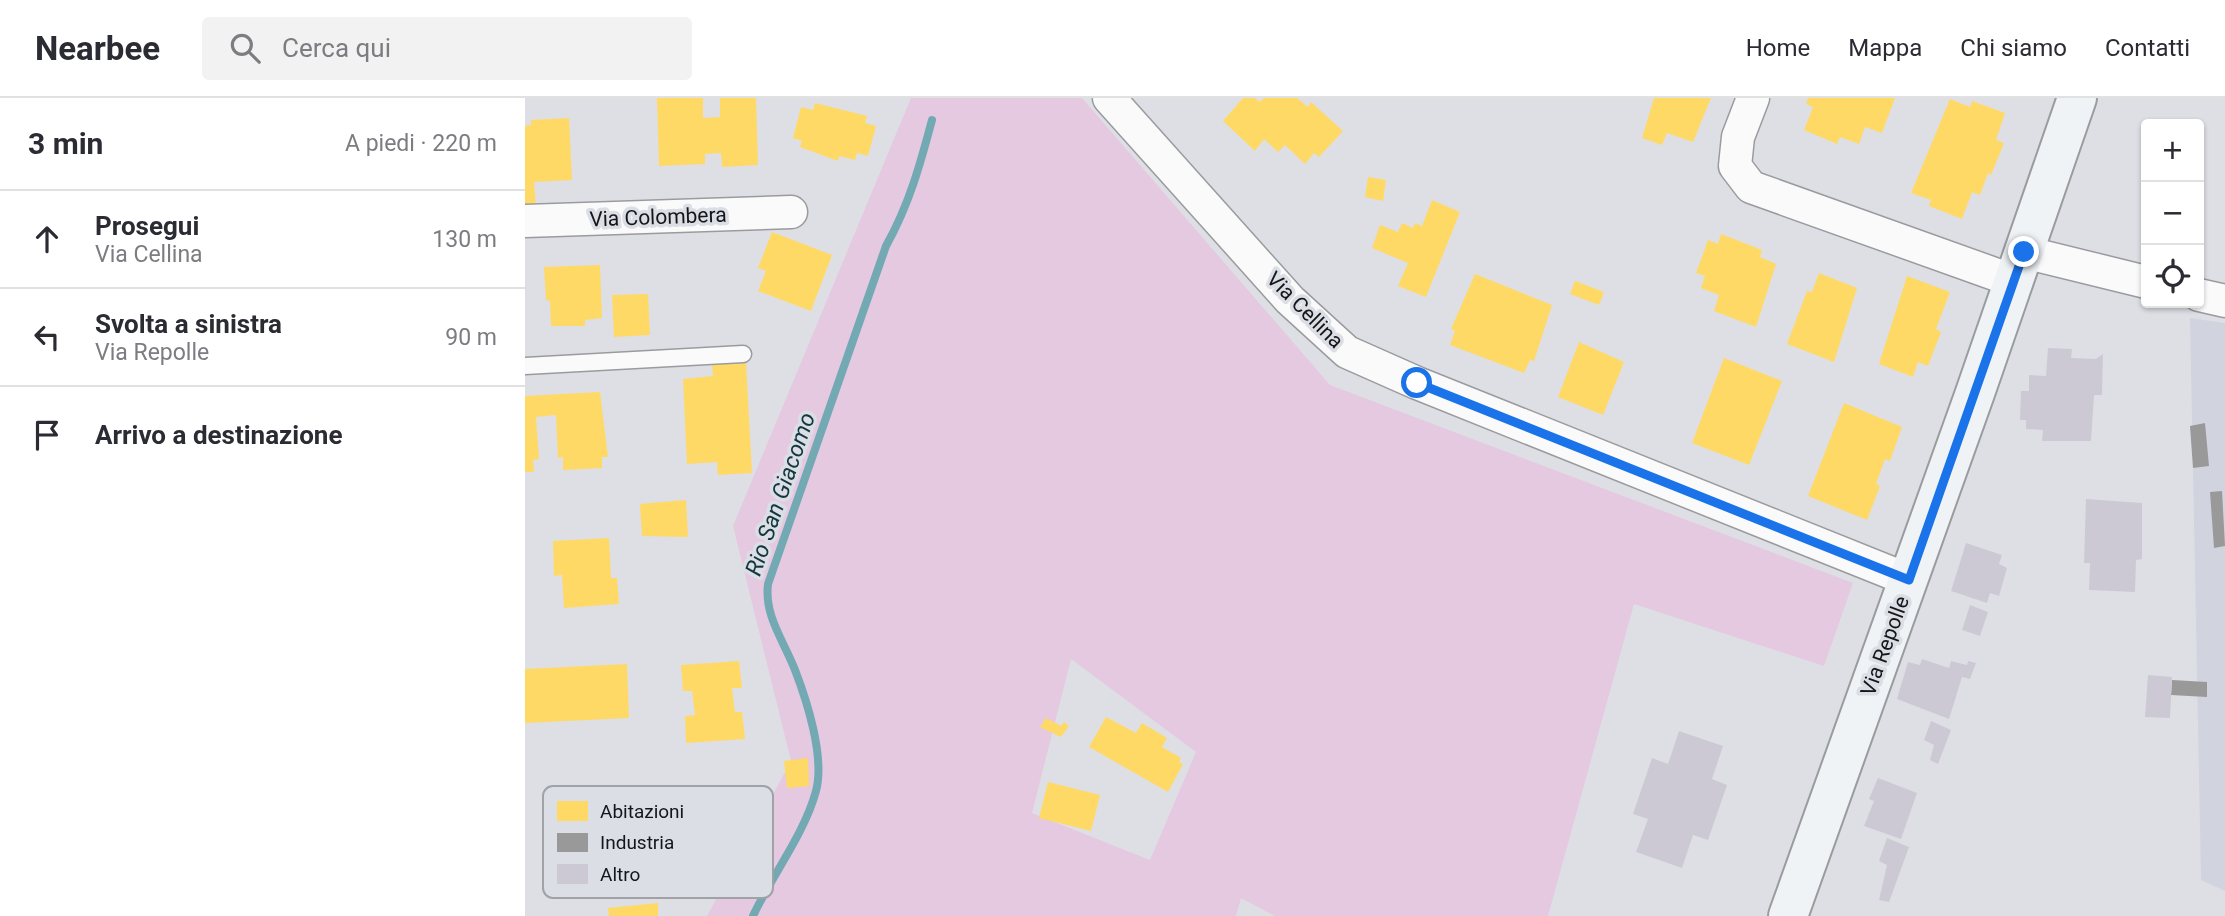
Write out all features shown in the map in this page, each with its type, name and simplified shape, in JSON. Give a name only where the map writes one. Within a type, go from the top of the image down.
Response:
[{"type":"street","name":"Via Cellina","points":[[1109,98],[1290,300],[1347,352],[1417,383],[1909,580]]},
{"type":"street","points":[[1753,98],[1738,137],[1735,166],[1751,187],[2019,266],[2141,281]]},
{"type":"street","name":"Via Repolle","points":[[1788,916],[1909,580],[2077,98]]},
{"type":"street","name":"Via Colombera","points":[[525,221],[791,212]]},
{"type":"street","points":[[2204,296],[2225,302]]},
{"type":"lane","points":[[525,366],[743,354]]},
{"type":"shaded area","points":[[911,98],[1082,98],[1330,385],[1853,583],[1824,666],[1634,604],[1548,916],[1275,916],[1241,898],[1236,916],[707,916],[717,898],[773,898],[773,794],[791,761],[733,526]],"holes":[[[1071,659],[1196,752],[1150,860],[1032,813]]]},
{"type":"shaded area","points":[[2190,318],[2225,323],[2225,891],[2201,880]]},
{"type":"building: Abitazioni","points":[[657,98],[703,98],[703,118],[720,117],[720,98],[756,98],[758,165],[722,167],[721,153],[705,154],[705,164],[659,166]]},
{"type":"building: Abitazioni","points":[[1243,98],[1255,98],[1260,102],[1264,98],[1297,98],[1308,107],[1311,102],[1343,131],[1319,157],[1314,153],[1305,164],[1285,145],[1278,152],[1264,139],[1255,151],[1223,121]]},
{"type":"building: Abitazioni","points":[[1654,98],[1711,98],[1693,142],[1667,133],[1662,145],[1642,138]]},
{"type":"building: Abitazioni","points":[[1808,98],[1895,98],[1882,133],[1865,127],[1859,144],[1840,137],[1837,144],[1804,130],[1813,107],[1806,104]]},
{"type":"building: Abitazioni","points":[[1950,99],[1970,107],[1972,101],[2005,113],[1996,140],[2004,143],[1980,195],[1972,192],[1962,219],[1929,206],[1931,200],[1911,193]]},
{"type":"building: Abitazioni","points":[[815,103],[867,116],[865,123],[876,126],[868,156],[857,153],[855,160],[839,156],[838,161],[800,147],[802,141],[793,138],[801,107],[813,110]]},
{"type":"building: Abitazioni","points":[[569,118],[572,180],[534,182],[536,207],[525,207],[525,126],[531,125],[531,120]]},
{"type":"building: Abitazioni","points":[[1368,177],[1386,180],[1383,201],[1365,197]]},
{"type":"building: Abitazioni","points":[[1432,200],[1460,212],[1426,297],[1398,286],[1408,263],[1372,248],[1380,225],[1398,232],[1402,223],[1413,228],[1415,223],[1422,226]]},
{"type":"building: Abitazioni","points":[[772,232],[832,255],[811,311],[758,291],[766,271],[758,268]]},
{"type":"building: Abitazioni","points":[[1721,234],[1762,250],[1760,257],[1776,264],[1756,327],[1714,311],[1719,295],[1701,288],[1705,276],[1696,273],[1708,240],[1718,244]]},
{"type":"building: Abitazioni","points":[[600,265],[602,318],[585,320],[585,326],[551,326],[544,267]]},
{"type":"building: Abitazioni","points":[[1819,273],[1857,288],[1834,362],[1787,344],[1807,291],[1812,292]]},
{"type":"building: Abitazioni","points":[[1475,274],[1552,305],[1534,361],[1530,360],[1524,373],[1450,345],[1455,331],[1451,329]]},
{"type":"building: Abitazioni","points":[[1907,276],[1950,292],[1936,329],[1941,332],[1928,366],[1918,362],[1913,377],[1879,364]]},
{"type":"building: Abitazioni","points":[[1575,281],[1604,292],[1599,305],[1570,294]]},
{"type":"building: Abitazioni","points":[[648,294],[650,335],[614,337],[612,295]]},
{"type":"building: Abitazioni","points":[[1579,342],[1624,362],[1603,415],[1558,397]]},
{"type":"building: Abitazioni","points":[[1724,358],[1782,381],[1749,465],[1692,443]]},
{"type":"building: Abitazioni","points":[[746,363],[752,473],[718,475],[717,462],[687,464],[683,379],[713,376],[712,364]]},
{"type":"building: Abitazioni","points":[[600,392],[608,457],[602,457],[602,468],[563,470],[563,457],[558,458],[556,415],[536,417],[539,459],[533,460],[534,472],[525,472],[525,396]]},
{"type":"building: Abitazioni","points":[[1844,403],[1902,427],[1890,461],[1885,459],[1876,484],[1880,486],[1867,520],[1808,496]]},
{"type":"building: Abitazioni","points":[[686,500],[688,537],[642,536],[640,504]]},
{"type":"building: Abitazioni","points":[[609,538],[611,578],[617,578],[619,604],[564,608],[562,575],[554,576],[553,541]]},
{"type":"building: Abitazioni","points":[[739,661],[742,688],[732,688],[735,712],[742,712],[745,739],[686,743],[685,716],[695,715],[692,691],[683,691],[681,665]]},
{"type":"building: Abitazioni","points":[[627,664],[629,718],[525,723],[525,669]]},
{"type":"building: Abitazioni","points":[[1106,717],[1136,733],[1142,723],[1167,738],[1162,747],[1181,758],[1179,762],[1183,764],[1168,792],[1089,747]]},
{"type":"building: Abitazioni","points":[[1046,718],[1061,726],[1064,722],[1069,726],[1061,737],[1040,727]]},
{"type":"building: Abitazioni","points":[[808,758],[809,786],[787,788],[784,761]]},
{"type":"building: Abitazioni","points":[[1048,782],[1100,795],[1091,831],[1039,818]]},
{"type":"building: Abitazioni","points":[[658,903],[658,916],[609,916],[608,908]]},
{"type":"building: Industria","points":[[2205,423],[2209,466],[2193,468],[2190,426]]},
{"type":"building: Industria","points":[[2222,491],[2225,546],[2214,548],[2210,492]]},
{"type":"building: Industria","points":[[2172,680],[2207,682],[2207,697],[2171,695]]},
{"type":"building: Altro","points":[[2048,348],[2072,349],[2071,358],[2096,359],[2103,354],[2102,395],[2094,395],[2091,441],[2042,441],[2043,430],[2026,429],[2026,420],[2020,420],[2021,391],[2029,391],[2029,375],[2046,376]]},
{"type":"building: Altro","points":[[2086,499],[2142,503],[2142,559],[2136,560],[2135,592],[2089,590],[2090,563],[2084,563]]},
{"type":"building: Altro","points":[[1966,543],[2002,555],[1999,564],[2007,568],[1999,596],[1990,593],[1987,603],[1951,591]]},
{"type":"building: Altro","points":[[1970,605],[1988,612],[1980,636],[1962,630]]},
{"type":"building: Altro","points":[[1922,659],[1949,668],[1951,661],[1967,665],[1968,661],[1976,663],[1970,679],[1962,677],[1949,719],[1897,699],[1908,662],[1920,665]]},
{"type":"building: Altro","points":[[2148,675],[2172,677],[2170,718],[2145,717]]},
{"type":"building: Altro","points":[[1931,721],[1951,730],[1938,764],[1930,760],[1934,745],[1924,740]]},
{"type":"building: Altro","points":[[1679,731],[1723,746],[1712,779],[1727,785],[1708,840],[1693,835],[1682,868],[1636,852],[1648,819],[1633,814],[1652,758],[1668,764]]},
{"type":"building: Altro","points":[[1878,778],[1917,793],[1901,839],[1864,826],[1874,801],[1869,799]]},
{"type":"building: Altro","points":[[1887,838],[1909,847],[1889,902],[1879,900],[1887,865],[1879,861]]},
{"type":"waterway","name":"Rio San Giacomo","points":[[773,880],[811,807],[816,791],[818,762],[805,697],[772,618],[768,584],[886,246],[913,184],[932,120]]},
{"type":"waterway","name":"Rio San Giacomo","points":[[753,916],[763,898]]},
{"type":"route","points":[[1417,383],[1909,580],[2024,252]]}]
